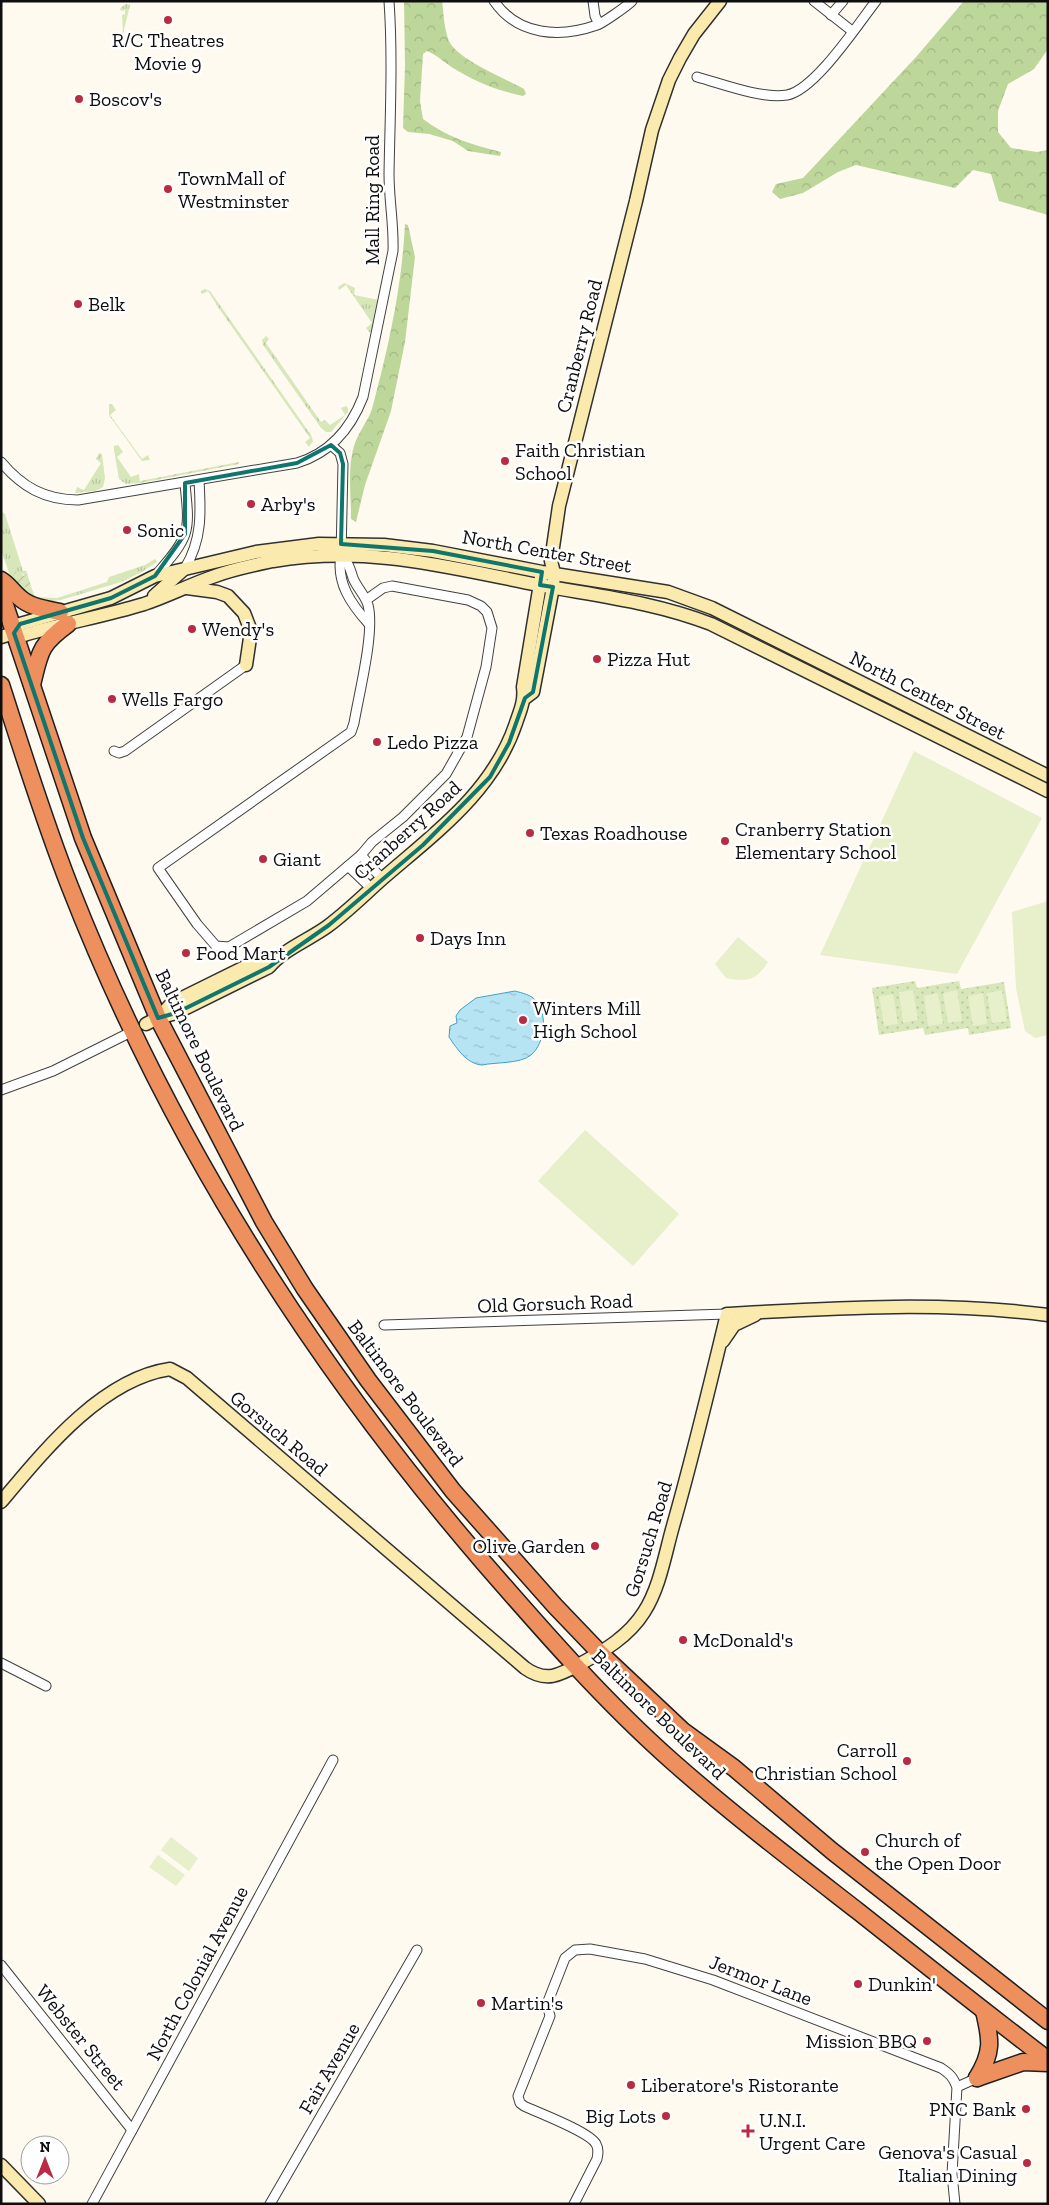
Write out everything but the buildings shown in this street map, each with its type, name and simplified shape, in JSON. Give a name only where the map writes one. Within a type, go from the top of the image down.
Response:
[{"type":"highway","points":[[1,580],[29,604],[64,618],[44,644],[38,657],[32,685]]},
{"type":"highway","name":"Baltimore Boulevard","points":[[1,593],[5,632],[32,685],[145,1024],[186,1136],[258,1259],[305,1332],[372,1426],[415,1482],[514,1598],[610,1702],[674,1762],[762,1837],[1048,2061]]},
{"type":"highway","name":"Baltimore Boulevard","points":[[1,686],[70,886],[145,1024],[264,1222],[330,1326],[399,1422],[453,1491],[555,1606],[600,1653],[683,1731],[734,1768],[832,1851],[1048,2021]]},
{"type":"highway","points":[[977,2078],[985,2064],[990,2048],[984,2011]]},
{"type":"highway","points":[[977,2078],[1022,2062],[1048,2061]]},
{"type":"street","name":"Mall Ring Road","points":[[1,462],[27,487],[44,496],[65,500],[89,499],[297,463],[331,445],[352,421],[363,397],[393,251],[394,226],[389,183],[391,41],[389,1]]},
{"type":"street","points":[[494,1],[512,20],[531,30],[565,32],[599,24],[632,1]]},
{"type":"street","points":[[593,1],[595,16],[599,24]]},
{"type":"street","name":"Cranberry Road","points":[[145,1024],[176,1013],[269,966],[277,957],[329,925],[427,841],[490,777],[509,743],[525,698],[533,692],[546,586],[559,506],[574,440],[636,201],[652,130],[669,80],[694,34],[720,1]]},
{"type":"street","points":[[814,1],[852,31]]},
{"type":"street","points":[[831,15],[843,1]]},
{"type":"street","points":[[697,77],[745,90],[786,95],[803,87],[817,75],[876,1]]},
{"type":"street","points":[[331,445],[340,453],[342,464],[339,568],[342,582],[356,609],[369,624]]},
{"type":"street","points":[[146,603],[185,568],[193,555],[201,527],[199,481]]},
{"type":"street","points":[[155,576],[172,556],[185,534],[187,516],[185,483]]},
{"type":"street","name":"North Center Street","points":[[5,632],[24,635],[111,598],[155,576],[272,550],[319,544],[341,550],[438,564],[546,586],[649,603],[679,611],[711,624],[1048,791]]},
{"type":"street","name":"North Center Street","points":[[64,618],[146,603],[230,571],[260,564],[341,550],[384,545],[549,569],[668,592],[712,608],[1048,776]]},
{"type":"street","points":[[341,550],[351,568],[353,579],[366,600],[370,617],[367,651],[354,723],[350,732],[158,868],[208,938],[216,946],[229,947],[307,901],[362,856],[372,842],[403,817],[432,789],[454,760],[467,737],[486,667],[492,628],[484,608],[468,600],[387,586],[366,600]]},
{"type":"street","points":[[114,751],[120,753],[125,751],[246,665],[251,631],[244,613],[228,596],[217,592],[184,588]]},
{"type":"street","points":[[362,856],[382,879]]},
{"type":"street","points":[[348,866],[372,889]]},
{"type":"street","points":[[1,1090],[50,1072],[145,1024]]},
{"type":"street","points":[[727,1314],[936,1306],[1013,1310],[1048,1315]]},
{"type":"street","points":[[719,1347],[734,1325],[750,1316],[764,1312]]},
{"type":"street","name":"Gorsuch Road","points":[[1,1502],[50,1444],[108,1395],[142,1375],[170,1369],[186,1378],[525,1668],[539,1676],[565,1672],[616,1642],[640,1617],[653,1593],[696,1445],[727,1314]]},
{"type":"street","name":"Old Gorsuch Road","points":[[384,1325],[727,1314]]},
{"type":"street","points":[[1,1663],[46,1686]]},
{"type":"street","name":"North Colonial Avenue","points":[[92,2204],[333,1760]]},
{"type":"street","name":"Jermor Lane","points":[[574,2204],[597,2160],[597,2145],[588,2136],[524,2106],[518,2100],[550,2016],[547,2004],[565,1958],[575,1950],[590,1949],[645,1959],[713,1980],[941,2068],[953,2076],[957,2088]]},
{"type":"street","name":"Fair Avenue","points":[[270,2204],[417,1950]]},
{"type":"street","name":"Webster Street","points":[[1,1966],[132,2130]]},
{"type":"street","points":[[954,2204],[952,2174],[957,2088],[977,2078]]},
{"type":"street","points":[[1,2165],[40,2204]]},
{"type":"highlighted area","points":[[331,445],[340,453],[343,464],[341,544],[433,551],[542,572],[540,585],[553,587],[533,692],[525,698],[509,743],[490,777],[423,845],[329,925],[269,967],[176,1013],[158,1018],[83,838],[14,633],[20,624],[111,598],[155,576],[185,534],[185,483],[297,463]]},
{"type":"green space","points":[[404,1],[442,1],[446,31],[453,47],[467,59],[524,89],[526,94],[523,96],[483,84],[451,67],[427,51],[423,54],[420,101],[423,119],[441,131],[460,140],[501,152],[500,156],[468,151],[453,141],[429,134],[408,132],[403,128],[405,65]]},
{"type":"green space","points":[[964,1],[1048,1],[1048,49],[1034,69],[1008,84],[998,111],[998,132],[1011,148],[1037,152],[1048,150],[1048,215],[999,201],[991,174],[973,170],[955,188],[856,165],[838,172],[803,193],[780,199],[772,192],[776,184],[803,178],[916,57]]},
{"type":"green space","points":[[126,4],[130,5],[123,34],[122,15],[125,14],[125,10],[121,11],[120,8]]},
{"type":"green space","points":[[405,224],[408,225],[415,257],[405,342],[391,411],[365,485],[356,522],[351,519],[351,461],[355,443],[372,410],[384,360],[398,293]]},
{"type":"green space","points":[[344,283],[355,288],[354,295],[379,300],[372,332],[369,332],[366,328],[372,323],[346,285],[339,290],[338,287]]},
{"type":"green space","points":[[205,289],[210,291],[311,435],[313,441],[309,447],[305,442],[310,438],[208,291],[202,294],[201,291]]},
{"type":"green space","points":[[266,336],[269,339],[266,343],[321,422],[325,420],[330,425],[345,415],[341,408],[346,406],[348,408],[348,412],[331,432],[326,432],[321,428],[263,345],[262,340]]},
{"type":"green space","points":[[109,404],[112,404],[116,410],[110,415],[142,459],[148,455],[150,460],[142,461],[109,415]]},
{"type":"green space","points":[[118,445],[123,452],[117,457],[131,477],[139,474],[140,483],[126,484],[119,479],[114,450],[114,446]]},
{"type":"green space","points":[[99,453],[102,454],[105,478],[103,487],[95,491],[75,493],[77,487],[84,490],[101,463],[96,459]]},
{"type":"green space","points":[[239,462],[239,464],[140,483],[140,481]]},
{"type":"green space","points":[[1,511],[5,514],[23,571],[27,571],[25,576],[22,573],[24,588],[31,586],[35,597],[57,598],[107,582],[109,577],[145,565],[155,559],[157,562],[121,582],[61,600],[44,602],[31,597],[11,579],[1,549]]},
{"type":"green space","points":[[16,571],[24,576],[27,573],[31,586],[23,588],[17,585],[12,577]]},
{"type":"green space","points":[[914,751],[1042,818],[957,974],[820,955]]},
{"type":"green space","points":[[1048,901],[1048,1035],[1035,1038],[1025,1031],[1016,988],[1012,912]]},
{"type":"green space","points":[[738,937],[768,962],[759,973],[750,979],[726,978],[715,964]]},
{"type":"green space","points":[[915,981],[917,988],[959,981],[961,989],[1004,982],[1011,1028],[969,1035],[968,1028],[925,1035],[923,1028],[879,1035],[872,988]]},
{"type":"green space","points":[[913,990],[918,1020],[903,1023],[899,992]]},
{"type":"green space","points":[[957,990],[962,1021],[948,1023],[943,993]]},
{"type":"green space","points":[[1002,990],[1007,1021],[992,1023],[987,993]]},
{"type":"green space","points":[[938,993],[943,1024],[928,1026],[924,996]]},
{"type":"green space","points":[[983,993],[987,1024],[973,1026],[968,996]]},
{"type":"green space","points":[[893,994],[898,1024],[884,1026],[879,996]]},
{"type":"green space","points":[[585,1130],[679,1214],[633,1266],[538,1181]]},
{"type":"green space","points":[[171,1837],[198,1858],[189,1871],[161,1850]]},
{"type":"green space","points":[[158,1855],[185,1875],[176,1886],[149,1867]]},
{"type":"water","points":[[515,991],[532,997],[540,1007],[543,1029],[536,1050],[526,1058],[514,1061],[482,1065],[467,1059],[449,1037],[450,1026],[457,1023],[456,1016],[460,1010],[476,998]]},
{"type":"place","name":"R/C Theatres Movie 9","points":[[168,20]]},
{"type":"place","name":"Boscov's","points":[[79,99]]},
{"type":"place","name":"TownMall of Westminster","points":[[168,189]]},
{"type":"place","name":"Belk","points":[[78,304]]},
{"type":"place","name":"Faith Christian School","points":[[505,461]]},
{"type":"place","name":"Arby's","points":[[251,504]]},
{"type":"place","name":"Sonic","points":[[127,530]]},
{"type":"place","name":"Wendy's","points":[[192,629]]},
{"type":"place","name":"Pizza Hut","points":[[597,659]]},
{"type":"place","name":"Wells Fargo","points":[[112,699]]},
{"type":"place","name":"Ledo Pizza","points":[[377,742]]},
{"type":"place","name":"Texas Roadhouse","points":[[530,833]]},
{"type":"place","name":"Cranberry Station Elementary School","points":[[725,841]]},
{"type":"place","name":"Giant","points":[[263,859]]},
{"type":"place","name":"Days Inn","points":[[420,938]]},
{"type":"place","name":"Food Mart","points":[[186,953]]},
{"type":"place","name":"Winters Mill High School","points":[[523,1020]]},
{"type":"place","name":"Olive Garden","points":[[595,1546]]},
{"type":"place","name":"McDonald's","points":[[683,1640]]},
{"type":"place","name":"Carroll Christian School","points":[[907,1761]]},
{"type":"place","name":"Church of the Open Door","points":[[865,1852]]},
{"type":"place","name":"Dunkin'","points":[[858,1984]]},
{"type":"place","name":"Martin's","points":[[481,2003]]},
{"type":"place","name":"Mission BBQ","points":[[927,2041]]},
{"type":"place","name":"Liberatore's Ristorante","points":[[631,2085]]},
{"type":"place","name":"PNC Bank","points":[[1026,2109]]},
{"type":"place","name":"Big Lots","points":[[666,2116]]},
{"type":"place","name":"U.N.I. Urgent Care","points":[[748,2131]]},
{"type":"place","name":"Genova's Casual Italian Dining","points":[[1027,2163]]}]
